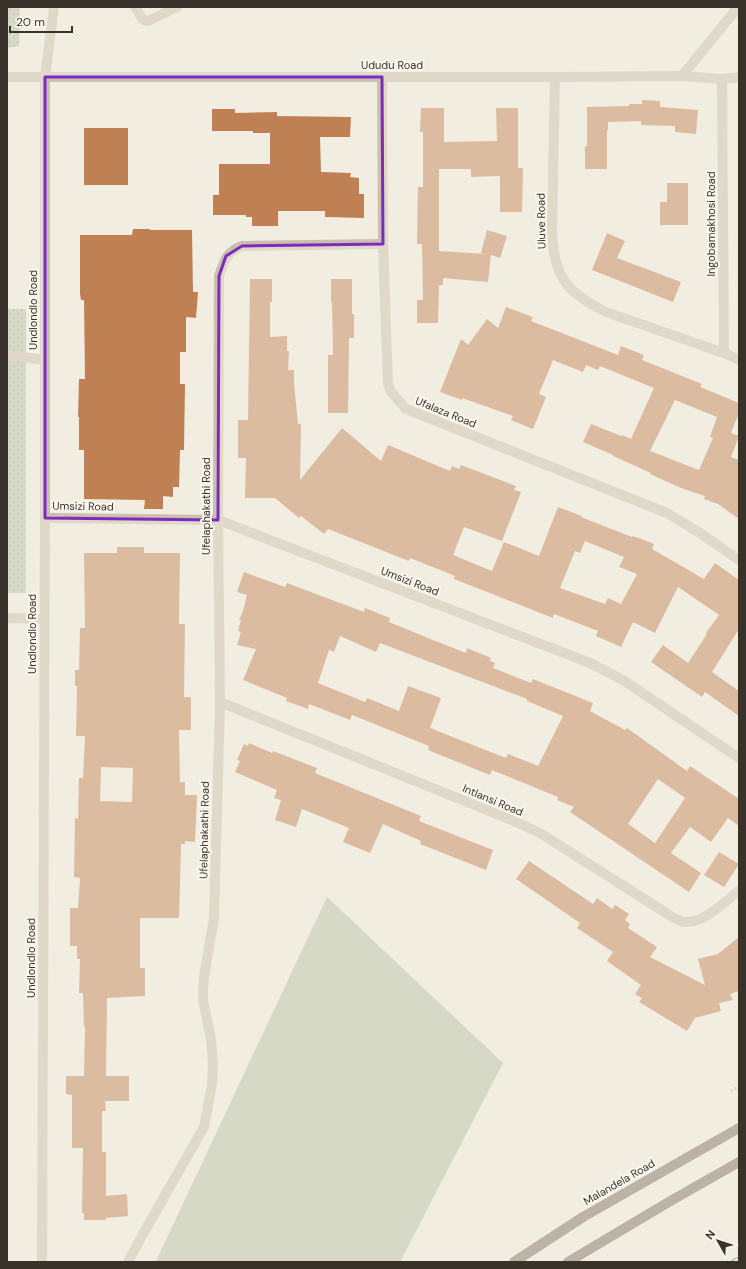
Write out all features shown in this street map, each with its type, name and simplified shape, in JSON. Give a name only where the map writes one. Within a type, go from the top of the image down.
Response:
[{"type":"main road","name":"Malandela Road","points":[[514,1262],[583,1217],[739,1128]]},
{"type":"main road","points":[[568,1262],[667,1202],[739,1162]]},
{"type":"street","name":"Undlondlo Road","points":[[42,1262],[45,77],[54,7]]},
{"type":"street","points":[[135,7],[143,20],[148,21],[177,7]]},
{"type":"street","points":[[682,76],[738,7]]},
{"type":"street","name":"Ududu Road","points":[[7,77],[682,76],[722,79],[739,77]]},
{"type":"street","name":"Ufalaza Road","points":[[382,77],[382,244],[388,384],[391,392],[406,409],[667,513],[700,533],[739,560]]},
{"type":"street","name":"Uluve Road","points":[[555,77],[552,249],[557,267],[565,283],[584,300],[606,312],[724,353]]},
{"type":"street","name":"Ingobamakhosi Road","points":[[722,79],[724,353]]},
{"type":"street","name":"Ufelaphakathi Road","points":[[128,1262],[204,1127],[212,1085],[213,1063],[211,1039],[203,1000],[203,988],[214,918],[220,702],[218,520],[219,276],[226,256],[234,249],[242,246],[382,244]]},
{"type":"street","points":[[724,353],[739,360]]},
{"type":"street","points":[[7,355],[45,360]]},
{"type":"street","name":"Umsizi Road","points":[[45,518],[218,520],[590,662],[623,680],[739,758]]},
{"type":"street","points":[[7,618],[44,619]]},
{"type":"street","name":"Intlansi Road","points":[[220,702],[514,821],[540,833],[674,918],[685,922],[695,921],[706,916],[739,891]]},
{"type":"path","points":[[731,1091],[739,1086]]},
{"type":"highlighted area","points":[[45,77],[382,77],[383,244],[242,246],[226,256],[219,276],[218,520],[45,518]]},
{"type":"green space","points":[[7,7],[20,7],[19,46],[7,48]]},
{"type":"green space","points":[[7,309],[26,309],[26,593],[7,593]]},
{"type":"green space","points":[[327,897],[503,1063],[400,1262],[156,1261]]},
{"type":"building","points":[[642,100],[660,101],[660,107],[698,110],[696,134],[675,132],[675,126],[641,125],[641,121],[608,122],[607,169],[585,169],[585,146],[587,146],[587,107],[629,106],[629,104],[642,104]]},
{"type":"building","points":[[421,108],[444,108],[444,142],[497,141],[496,108],[518,108],[518,168],[523,168],[522,212],[500,212],[500,176],[471,177],[471,169],[439,169],[439,251],[487,254],[481,253],[487,230],[507,236],[500,258],[491,255],[488,282],[443,278],[443,285],[439,285],[438,323],[417,323],[417,300],[423,300],[422,244],[417,244],[418,187],[423,187],[423,132],[420,132]]},
{"type":"building","points":[[212,109],[235,109],[235,113],[277,112],[277,116],[351,117],[350,137],[320,137],[321,172],[351,173],[350,177],[359,178],[359,194],[364,194],[364,218],[325,217],[325,211],[278,211],[278,226],[252,226],[252,217],[246,217],[246,215],[213,215],[213,195],[219,195],[219,164],[270,164],[270,133],[253,133],[253,131],[212,131]]},
{"type":"building","points":[[84,128],[128,128],[128,185],[84,185]]},
{"type":"building","points":[[667,183],[688,183],[688,225],[660,225],[660,202],[667,202]]},
{"type":"building","points":[[133,229],[192,230],[193,292],[198,292],[196,318],[186,317],[186,352],[180,352],[180,384],[185,384],[184,450],[180,450],[179,487],[173,487],[173,497],[163,496],[163,509],[144,509],[145,500],[84,499],[84,450],[79,450],[78,417],[79,379],[85,379],[84,300],[81,300],[80,294],[80,235],[132,235]]},
{"type":"building","points":[[607,233],[625,241],[617,258],[681,282],[673,302],[592,270]]},
{"type":"building","points":[[250,279],[272,279],[272,302],[270,302],[270,337],[287,336],[287,351],[289,351],[288,370],[294,370],[298,424],[301,424],[300,480],[342,428],[381,461],[388,445],[450,471],[452,466],[459,469],[461,465],[516,486],[514,490],[521,492],[502,541],[464,527],[453,555],[492,571],[504,542],[539,556],[558,507],[632,537],[654,544],[652,549],[704,579],[715,563],[739,580],[739,629],[712,672],[739,691],[739,716],[705,692],[702,697],[651,662],[663,645],[688,663],[719,615],[678,587],[655,633],[633,622],[621,647],[596,636],[598,631],[554,614],[553,618],[454,579],[455,576],[410,558],[409,561],[328,529],[324,534],[301,516],[299,518],[275,498],[245,498],[246,458],[238,458],[238,420],[248,420]],"holes":[[[585,541],[624,557],[619,567],[637,574],[621,604],[608,598],[605,604],[560,588],[575,551],[580,553]]]},
{"type":"building","points":[[331,279],[352,279],[354,338],[349,338],[348,413],[328,413],[328,355],[333,355]]},
{"type":"building","points":[[506,307],[533,317],[531,321],[618,355],[621,346],[644,355],[642,360],[702,384],[700,387],[739,403],[739,413],[731,433],[739,436],[731,457],[739,460],[739,519],[718,504],[704,499],[705,496],[681,488],[583,442],[591,424],[631,439],[654,388],[600,366],[598,370],[586,365],[583,372],[553,360],[539,394],[546,397],[533,429],[511,420],[513,416],[440,392],[461,339],[468,345],[487,319],[498,328]],"holes":[[[675,400],[717,417],[710,437],[713,438],[699,470],[650,451]]]},
{"type":"building","points":[[117,547],[144,547],[144,553],[180,553],[179,624],[185,624],[184,697],[191,697],[191,730],[179,730],[180,782],[185,782],[185,795],[197,795],[195,842],[185,841],[185,844],[181,844],[179,918],[140,918],[140,968],[145,968],[145,996],[107,998],[106,1076],[129,1076],[129,1101],[105,1101],[106,1111],[102,1111],[102,1152],[106,1152],[106,1196],[127,1194],[128,1216],[106,1218],[106,1220],[84,1220],[84,1213],[82,1213],[83,1148],[72,1148],[72,1095],[66,1094],[66,1076],[84,1076],[85,1027],[83,993],[79,993],[80,959],[77,959],[77,946],[70,946],[70,908],[78,908],[80,878],[74,877],[75,818],[78,819],[79,778],[83,778],[85,736],[76,736],[77,686],[75,686],[75,670],[79,670],[80,628],[85,628],[84,553],[117,553]],"holes":[[[101,767],[133,768],[132,802],[100,801]]]},
{"type":"building","points":[[244,572],[285,587],[287,583],[364,612],[365,608],[390,618],[389,622],[466,653],[467,648],[491,658],[490,661],[495,663],[493,668],[531,683],[533,679],[593,703],[590,711],[625,730],[627,728],[687,771],[690,766],[739,799],[739,826],[728,818],[711,842],[690,827],[671,853],[701,873],[689,892],[570,812],[574,807],[557,800],[558,797],[492,770],[490,775],[428,750],[429,746],[352,715],[350,720],[309,704],[308,709],[286,701],[287,698],[243,680],[256,649],[237,645],[241,632],[238,631],[241,620],[239,620],[247,595],[237,592]],"holes":[[[340,636],[376,652],[380,643],[527,699],[527,701],[563,716],[538,766],[508,754],[506,758],[430,728],[441,698],[408,686],[399,711],[367,698],[365,702],[318,683],[329,650],[334,652]],[[658,779],[685,798],[655,843],[628,824]]]},
{"type":"building","points":[[249,743],[272,753],[273,751],[317,768],[315,773],[421,816],[419,821],[493,850],[486,870],[420,844],[421,841],[383,824],[370,853],[343,842],[349,828],[302,809],[296,827],[275,820],[281,800],[274,798],[277,790],[235,772],[240,761],[237,760],[244,744],[248,746]]},
{"type":"building","points":[[719,852],[739,864],[724,887],[704,875]]},
{"type":"building","points":[[529,861],[593,904],[597,898],[612,909],[615,905],[629,914],[625,920],[630,924],[628,928],[657,947],[650,957],[705,985],[698,959],[718,954],[739,937],[739,991],[730,994],[733,1000],[719,1003],[721,1011],[695,1018],[687,1031],[639,1002],[642,998],[635,994],[641,985],[607,961],[613,952],[577,928],[580,923],[516,879]]},
{"type":"railway","points":[[733,1262],[739,1259]]}]
